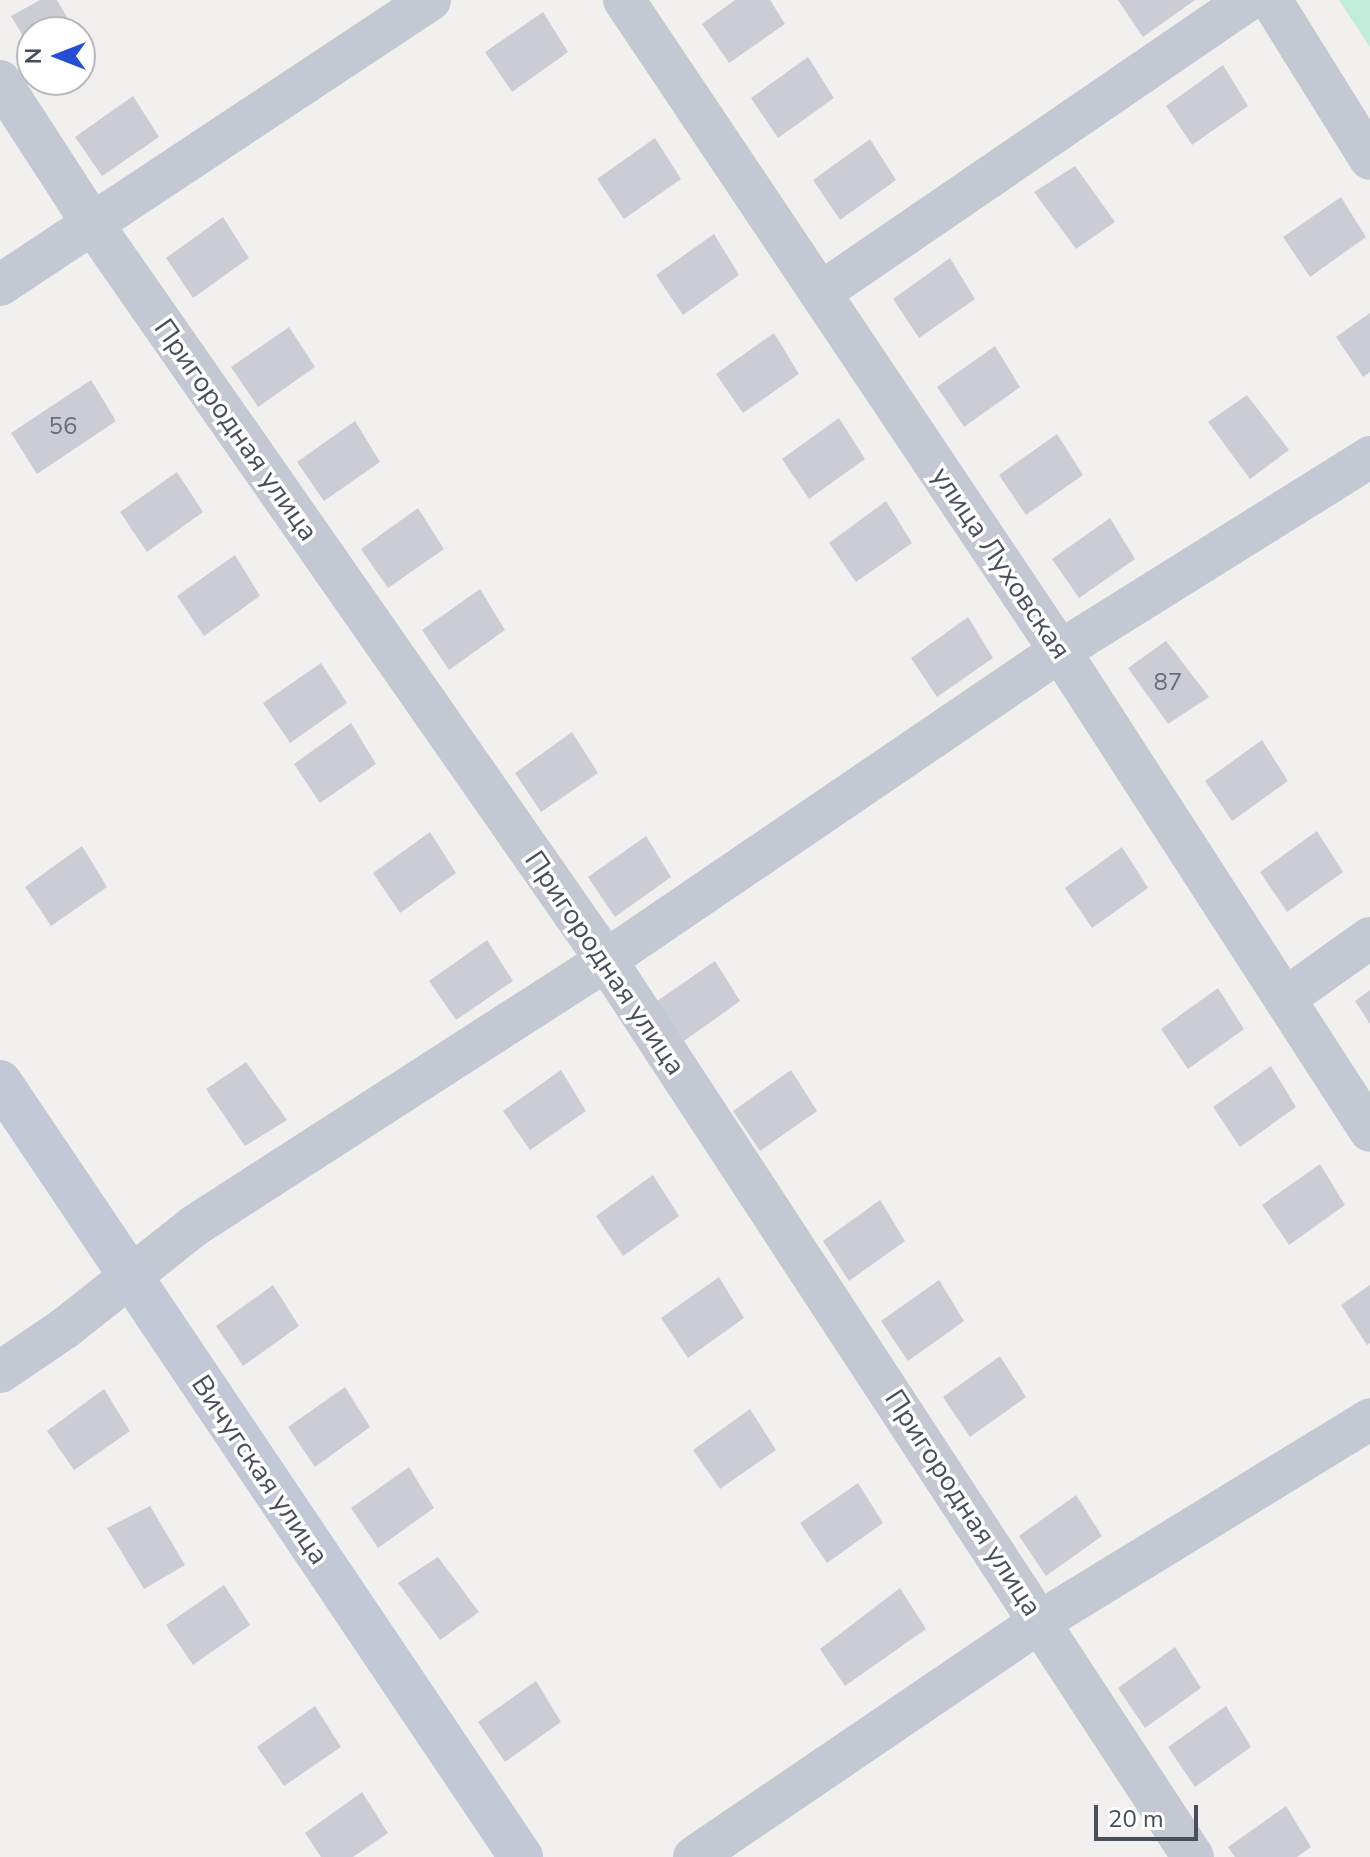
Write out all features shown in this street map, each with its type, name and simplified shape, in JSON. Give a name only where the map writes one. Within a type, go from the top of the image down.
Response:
[{"type":"main road","name":"Вичугская улица","points":[[0,1082],[521,1857]]},
{"type":"street","points":[[0,285],[430,0]]},
{"type":"street","name":"улица Луховская","points":[[624,0],[1060,651],[1287,997],[1370,1131]]},
{"type":"street","points":[[820,293],[1248,0]]},
{"type":"street","points":[[1271,0],[1370,159]]},
{"type":"street","name":"Пригородная улица","points":[[0,81],[92,223],[606,960],[1193,1857]]},
{"type":"street","points":[[0,1372],[65,1328],[194,1226],[606,960],[1060,651],[1370,457]]},
{"type":"street","points":[[1287,997],[1370,938]]},
{"type":"street","points":[[694,1857],[1041,1621],[1370,1419]]},
{"type":"green space","points":[[1339,0],[1370,0],[1370,47]]},
{"type":"building","points":[[40,0],[57,0],[66,16],[16,16],[16,24],[11,16]]},
{"type":"building","points":[[735,0],[770,0],[785,24],[729,63],[702,24]]},
{"type":"building","points":[[1118,0],[1195,0],[1143,37]]},
{"type":"building","points":[[543,12],[568,52],[512,92],[485,52]]},
{"type":"building","points":[[808,57],[834,98],[778,138],[751,98]]},
{"type":"building","points":[[1223,65],[1248,106],[1192,145],[1166,106]]},
{"type":"building","points":[[133,96],[159,137],[102,176],[75,137]]},
{"type":"building","points":[[655,138],[681,179],[624,219],[597,179]]},
{"type":"building","points":[[870,139],[896,180],[840,220],[813,180]]},
{"type":"building","points":[[1075,166],[1115,222],[1076,249],[1034,192]]},
{"type":"building","points":[[1341,197],[1366,237],[1310,277],[1283,237]]},
{"type":"building","points":[[223,217],[249,258],[193,298],[166,258]]},
{"type":"building","points":[[714,234],[739,275],[683,315],[656,275]]},
{"type":"building","points":[[950,258],[975,299],[919,338],[893,299]]},
{"type":"building","points":[[1370,313],[1370,372],[1363,377],[1336,337]]},
{"type":"building","points":[[289,327],[315,367],[258,407],[231,367]]},
{"type":"building","points":[[774,333],[799,374],[743,413],[716,374]]},
{"type":"building","points":[[995,346],[1020,387],[964,427],[937,387]]},
{"type":"building","points":[[91,380],[116,421],[37,474],[11,433]]},
{"type":"building","points":[[1247,395],[1289,450],[1250,479],[1208,422]]},
{"type":"building","points":[[839,418],[865,459],[809,499],[782,459]]},
{"type":"building","points":[[355,421],[380,462],[324,501],[297,462]]},
{"type":"building","points":[[1057,434],[1083,475],[1026,515],[999,475]]},
{"type":"building","points":[[177,472],[203,512],[147,552],[120,512]]},
{"type":"building","points":[[886,501],[912,543],[856,582],[829,543]]},
{"type":"building","points":[[418,508],[444,549],[388,588],[361,549]]},
{"type":"building","points":[[1110,518],[1135,559],[1079,598],[1052,559]]},
{"type":"building","points":[[235,555],[260,596],[204,636],[177,596]]},
{"type":"building","points":[[480,589],[505,630],[449,670],[422,630]]},
{"type":"building","points":[[968,617],[993,658],[937,697],[911,658]]},
{"type":"building","points":[[1166,641],[1209,697],[1168,724],[1128,668]]},
{"type":"building","points":[[321,663],[347,703],[290,743],[263,703]]},
{"type":"building","points":[[351,723],[376,764],[320,803],[294,764]]},
{"type":"building","points":[[572,732],[598,773],[541,812],[515,773]]},
{"type":"building","points":[[1262,740],[1288,781],[1232,821],[1205,781]]},
{"type":"building","points":[[1317,831],[1343,872],[1287,912],[1260,872]]},
{"type":"building","points":[[430,832],[456,873],[400,913],[373,873]]},
{"type":"building","points":[[646,836],[671,877],[615,917],[588,877]]},
{"type":"building","points":[[82,846],[107,887],[51,926],[25,887]]},
{"type":"building","points":[[1122,847],[1148,888],[1092,928],[1065,888]]},
{"type":"building","points":[[487,940],[513,981],[456,1020],[429,981]]},
{"type":"building","points":[[715,961],[740,1001],[684,1041],[657,1001]]},
{"type":"building","points":[[1218,988],[1244,1029],[1188,1069],[1161,1029]]},
{"type":"building","points":[[1370,990],[1370,1024],[1355,1001]]},
{"type":"building","points":[[246,1062],[287,1120],[245,1146],[206,1089]]},
{"type":"building","points":[[1271,1066],[1296,1107],[1240,1147],[1213,1107]]},
{"type":"building","points":[[561,1070],[586,1111],[530,1150],[503,1111]]},
{"type":"building","points":[[791,1070],[817,1111],[760,1151],[733,1111]]},
{"type":"building","points":[[1320,1164],[1345,1205],[1289,1245],[1262,1205]]},
{"type":"building","points":[[653,1175],[679,1216],[623,1256],[596,1216]]},
{"type":"building","points":[[880,1200],[905,1241],[849,1281],[823,1241]]},
{"type":"building","points":[[719,1277],[744,1318],[688,1358],[661,1318]]},
{"type":"building","points":[[939,1280],[964,1321],[908,1361],[881,1321]]},
{"type":"building","points":[[273,1285],[299,1326],[243,1366],[216,1326]]},
{"type":"building","points":[[1370,1285],[1370,1343],[1367,1345],[1341,1305]]},
{"type":"building","points":[[1000,1356],[1026,1397],[970,1437],[943,1397]]},
{"type":"building","points":[[345,1387],[370,1427],[315,1467],[288,1427]]},
{"type":"building","points":[[104,1389],[130,1431],[74,1470],[47,1431]]},
{"type":"building","points":[[750,1409],[776,1450],[720,1489],[693,1450]]},
{"type":"building","points":[[409,1467],[434,1508],[378,1548],[351,1508]]},
{"type":"building","points":[[858,1483],[883,1523],[827,1563],[800,1523]]},
{"type":"building","points":[[1076,1495],[1102,1536],[1046,1576],[1019,1536]]},
{"type":"building","points":[[150,1506],[185,1565],[144,1589],[107,1528]]},
{"type":"building","points":[[438,1557],[479,1612],[440,1640],[398,1583]]},
{"type":"building","points":[[224,1585],[250,1625],[193,1665],[166,1625]]},
{"type":"building","points":[[900,1588],[926,1629],[845,1686],[820,1649]]},
{"type":"building","points":[[1175,1647],[1201,1688],[1145,1728],[1118,1688]]},
{"type":"building","points":[[536,1681],[561,1722],[505,1762],[478,1722]]},
{"type":"building","points":[[315,1706],[341,1747],[284,1786],[257,1747]]},
{"type":"building","points":[[1226,1706],[1251,1747],[1195,1787],[1168,1747]]},
{"type":"building","points":[[362,1792],[388,1833],[353,1857],[321,1857],[305,1833]]},
{"type":"building","points":[[1286,1806],[1311,1847],[1297,1857],[1235,1857],[1228,1847]]}]
